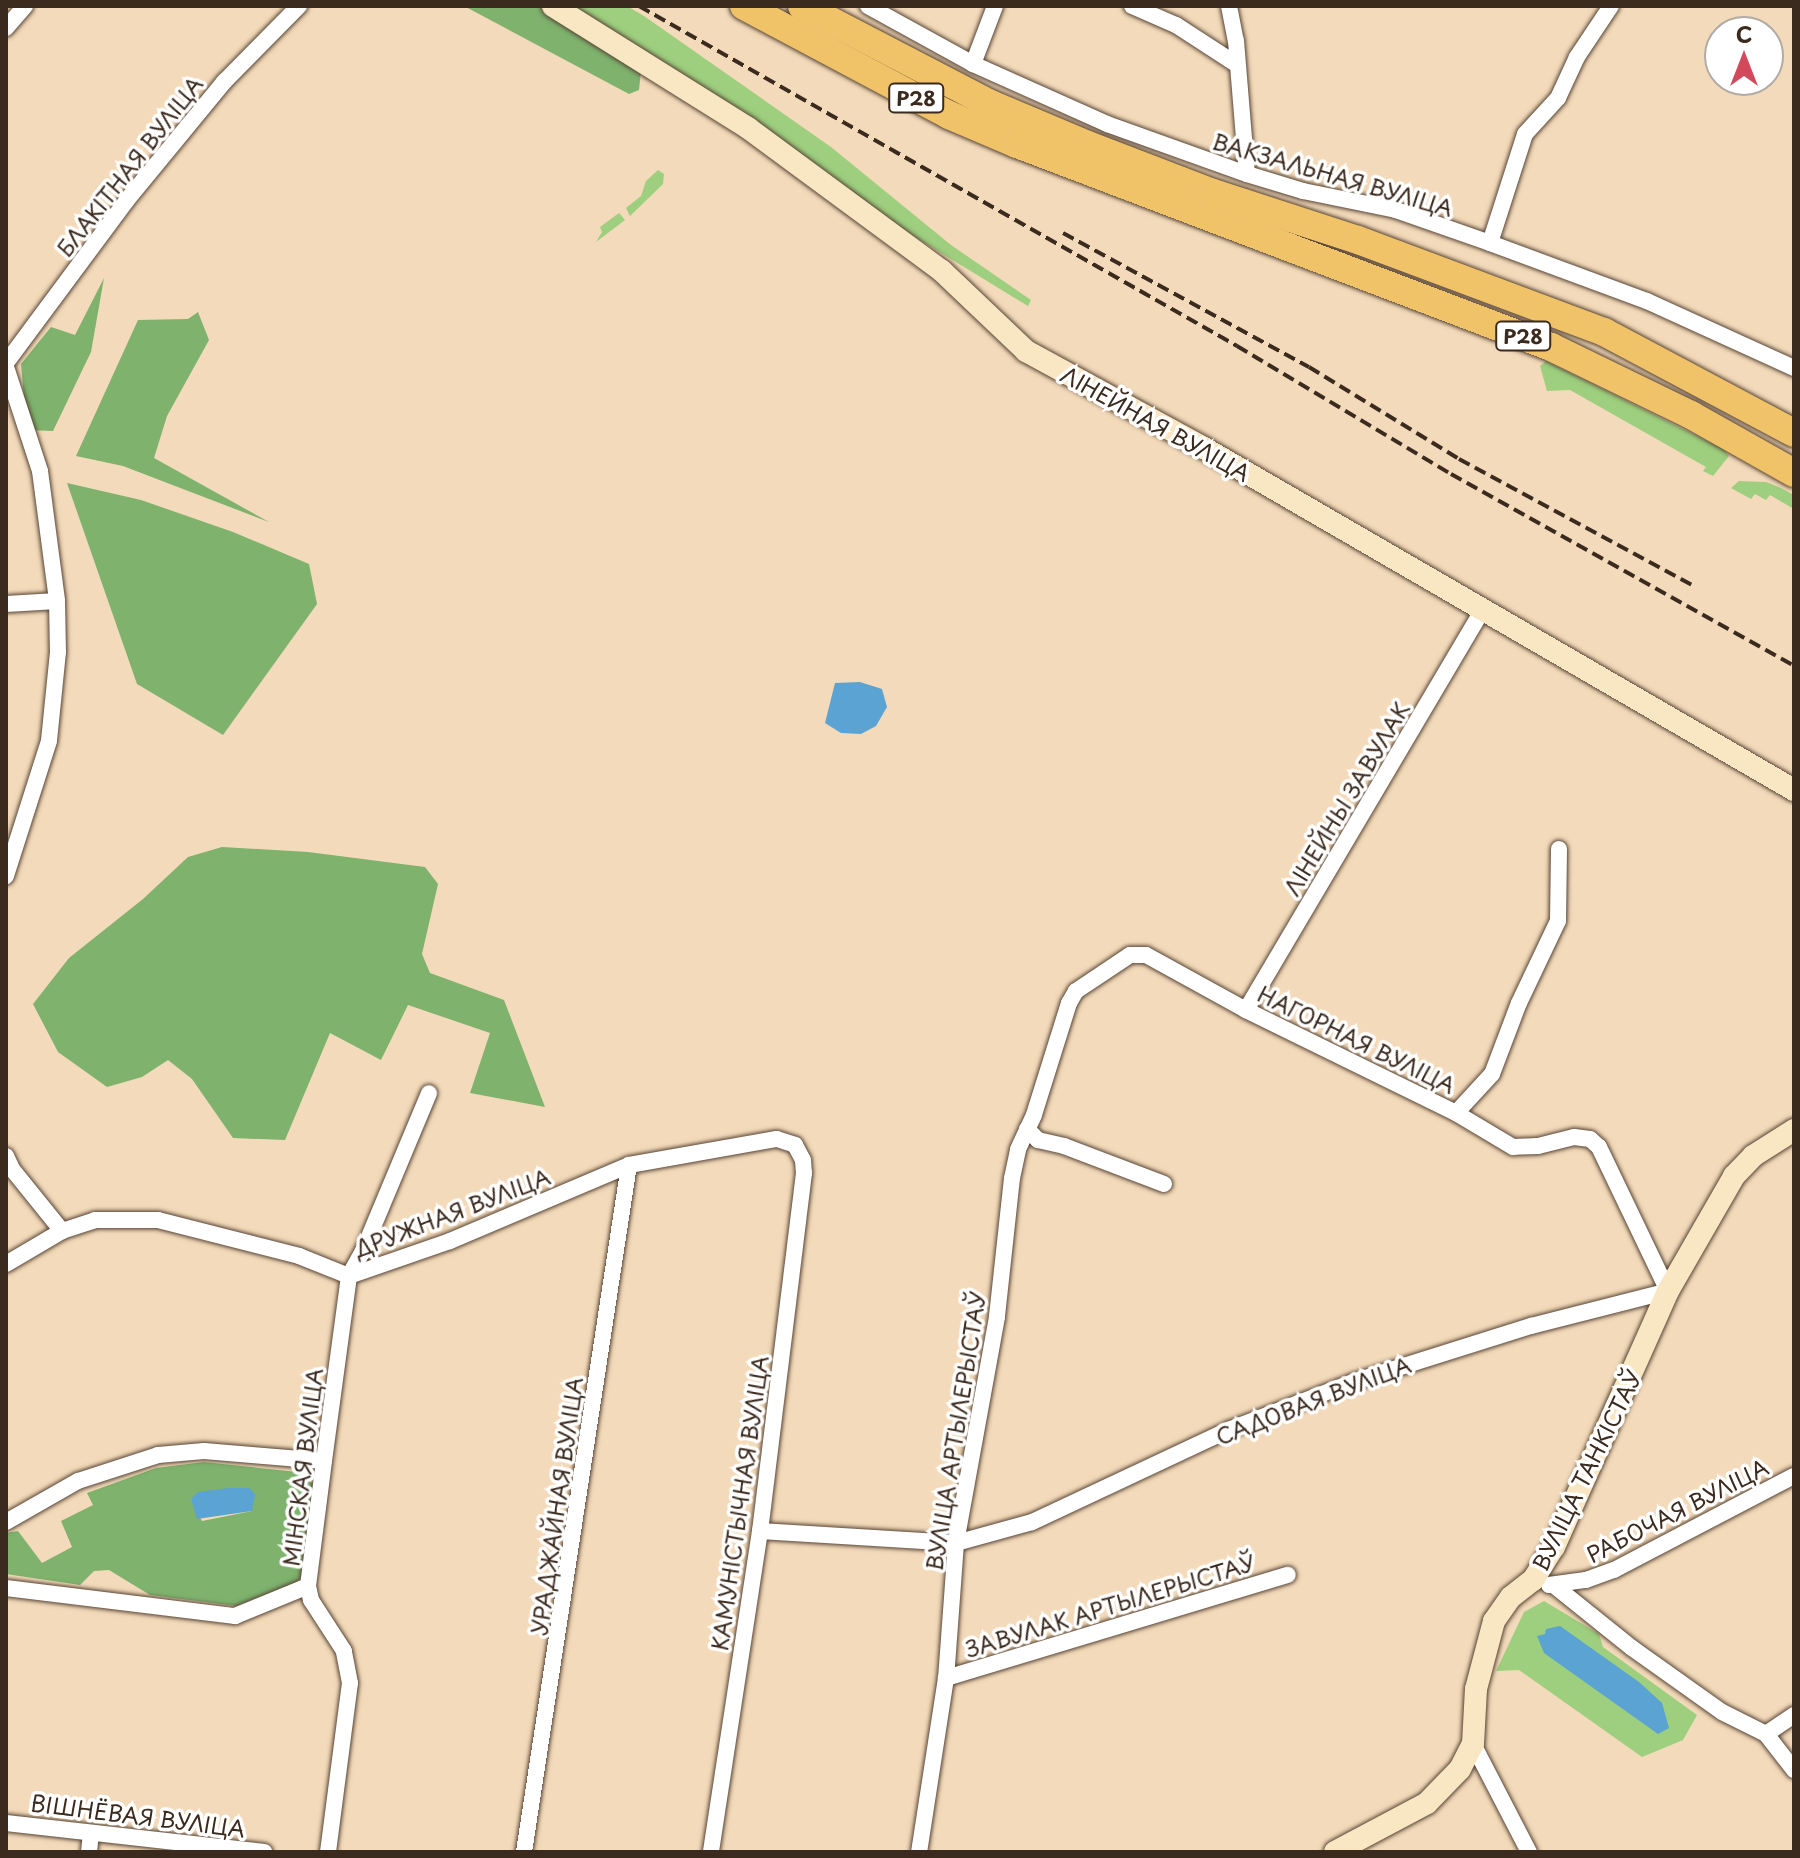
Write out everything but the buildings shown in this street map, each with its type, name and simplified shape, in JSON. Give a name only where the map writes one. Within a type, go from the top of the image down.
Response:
[{"type":"highway","name":"Р28","points":[[744,6],[936,108],[1017,144],[1551,347],[1691,415],[1794,473]]},
{"type":"highway","name":"Р28","points":[[802,6],[988,103],[1088,145],[1213,193],[1358,240],[1604,332],[1794,433]]},
{"type":"street","points":[[6,28],[25,6]]},
{"type":"street","name":"БЛАКІТНАЯ ВУЛІЦА","points":[[6,876],[49,741],[58,652],[57,601],[40,471],[6,365],[127,200],[224,82],[299,6]]},
{"type":"street","name":"ЛІНЕЙНАЯ ВУЛІЦА","points":[[553,6],[748,128],[942,271],[1026,351],[1204,448],[1794,790]]},
{"type":"street","name":"ВАКЗАЛЬНАЯ ВУЛІЦА","points":[[868,6],[973,64],[1107,124],[1247,174],[1303,191],[1396,210],[1490,243],[1647,301],[1794,368]]},
{"type":"street","points":[[973,64],[995,6]]},
{"type":"street","points":[[1132,6],[1176,25],[1236,64]]},
{"type":"street","points":[[1229,6],[1236,41],[1247,174]]},
{"type":"street","points":[[1490,243],[1525,134],[1558,98],[1577,57],[1611,6]]},
{"type":"street","points":[[6,604],[57,601]]},
{"type":"street","name":"ЛІНЕЙНЫ ЗАВУЛАК","points":[[1246,1010],[1483,609]]},
{"type":"street","points":[[1456,1113],[1492,1074],[1519,1003],[1558,921],[1559,849]]},
{"type":"street","name":"НАГОРНАЯ ВУЛІЦА","points":[[1030,1122],[1069,1003],[1076,991],[1130,955],[1146,955],[1168,964],[1246,1010],[1456,1113],[1513,1147],[1538,1146],[1574,1137],[1594,1142],[1668,1291]]},
{"type":"street","name":"МІНСКАЯ ВУЛІЦА","points":[[328,1852],[350,1683],[344,1651],[311,1600],[308,1586],[324,1461],[349,1276],[363,1251],[429,1093]]},
{"type":"street","points":[[1030,1122],[1038,1140],[1064,1146],[1164,1184]]},
{"type":"street","name":"ВУЛІЦА АРТЫЛЕРЫСТАЎ","points":[[919,1852],[946,1678],[956,1543],[997,1317],[1012,1178],[1030,1122]]},
{"type":"street","points":[[1668,1291],[1734,1176],[1753,1156],[1794,1130]]},
{"type":"street","name":"ДРУЖНАЯ ВУЛІЦА","points":[[6,1264],[62,1231],[95,1220],[158,1220],[299,1256],[349,1276],[450,1241],[629,1165],[777,1139],[795,1145],[803,1160]]},
{"type":"street","points":[[6,1156],[12,1169],[62,1231]]},
{"type":"street","name":"КАМУНІСТЫЧНАЯ ВУЛІЦА","points":[[711,1852],[760,1531],[803,1160]]},
{"type":"street","name":"УРАДЖАЙНАЯ ВУЛІЦА","points":[[524,1852],[629,1165]]},
{"type":"street","name":"САДОВАЯ ВУЛІЦА","points":[[760,1531],[956,1543],[1032,1522],[1228,1430],[1353,1382],[1518,1330],[1668,1291]]},
{"type":"street","name":"ВУЛІЦА ТАНКІСТАЎ","points":[[1335,1852],[1427,1803],[1448,1784],[1473,1744],[1476,1689],[1494,1621],[1511,1597],[1533,1580],[1554,1547],[1668,1291]]},
{"type":"street","points":[[6,1522],[78,1481],[158,1455],[204,1451],[324,1461]]},
{"type":"street","name":"РАБОЧАЯ ВУЛІЦА","points":[[1556,1587],[1614,1570],[1794,1476]]},
{"type":"street","name":"ЗАВУЛАК АРТЫЛЕРЫСТАЎ","points":[[946,1678],[1288,1575]]},
{"type":"street","points":[[1533,1580],[1556,1587],[1632,1648],[1722,1712],[1766,1734],[1794,1770]]},
{"type":"street","points":[[6,1588],[235,1616],[308,1586]]},
{"type":"street","points":[[1766,1734],[1794,1715]]},
{"type":"street","points":[[1473,1744],[1515,1818],[1529,1852]]},
{"type":"street","name":"ВІШНЁВАЯ ВУЛІЦА","points":[[6,1823],[264,1852]]},
{"type":"street","points":[[89,1852],[91,1833]]},
{"type":"green space","points":[[464,6],[538,6],[641,70],[639,90],[629,94]]},
{"type":"green space","points":[[553,6],[627,6],[644,16],[831,147],[951,245],[1031,300],[1028,306],[797,165]]},
{"type":"green space","points":[[658,170],[664,174],[663,184],[630,216],[626,208],[641,196],[646,181]]},
{"type":"green space","points":[[619,213],[625,220],[596,242],[602,232],[600,227]]},
{"type":"green space","points":[[104,278],[91,352],[53,431],[27,430],[21,364],[51,327],[75,335]]},
{"type":"green space","points":[[198,312],[209,340],[167,416],[154,458],[269,522],[123,466],[76,456],[138,320],[188,319]]},
{"type":"green space","points":[[1546,361],[1723,449],[1729,456],[1713,476],[1703,471],[1706,467],[1570,390],[1547,391],[1540,366]]},
{"type":"green space","points":[[1739,481],[1766,482],[1781,488],[1794,495],[1794,509],[1770,495],[1766,500],[1755,494],[1751,499],[1731,488]]},
{"type":"green space","points":[[67,483],[141,500],[233,532],[309,564],[317,604],[223,735],[137,684]]},
{"type":"green space","points":[[222,847],[308,852],[425,867],[438,884],[422,954],[430,973],[504,1000],[545,1107],[470,1093],[490,1033],[408,1005],[381,1060],[330,1033],[285,1140],[233,1138],[192,1079],[168,1060],[142,1077],[107,1087],[58,1052],[33,1004],[69,958],[143,899],[188,857]]},
{"type":"green space","points":[[204,1462],[297,1472],[316,1486],[303,1574],[296,1583],[236,1606],[150,1595],[109,1570],[94,1571],[80,1585],[6,1574],[6,1533],[18,1531],[42,1563],[72,1547],[61,1521],[93,1505],[87,1493],[156,1468]],"holes":[[[191,1499],[252,1511],[202,1521]]]},
{"type":"green space","points":[[1544,1601],[1599,1634],[1603,1647],[1697,1715],[1683,1740],[1642,1757],[1519,1670],[1496,1671],[1524,1612]]},
{"type":"water","points":[[860,682],[882,689],[887,707],[876,726],[861,734],[841,733],[825,723],[835,683]]},
{"type":"water","points":[[249,1488],[255,1494],[252,1511],[197,1519],[191,1499],[198,1492]]},
{"type":"water","points":[[1560,1626],[1639,1682],[1662,1703],[1669,1728],[1658,1734],[1544,1653],[1537,1636],[1545,1634],[1546,1629]]},
{"type":"railway","points":[[639,6],[1237,346],[1451,474],[1794,666]]},
{"type":"railway","points":[[1063,233],[1309,367],[1459,459],[1694,586]]}]
